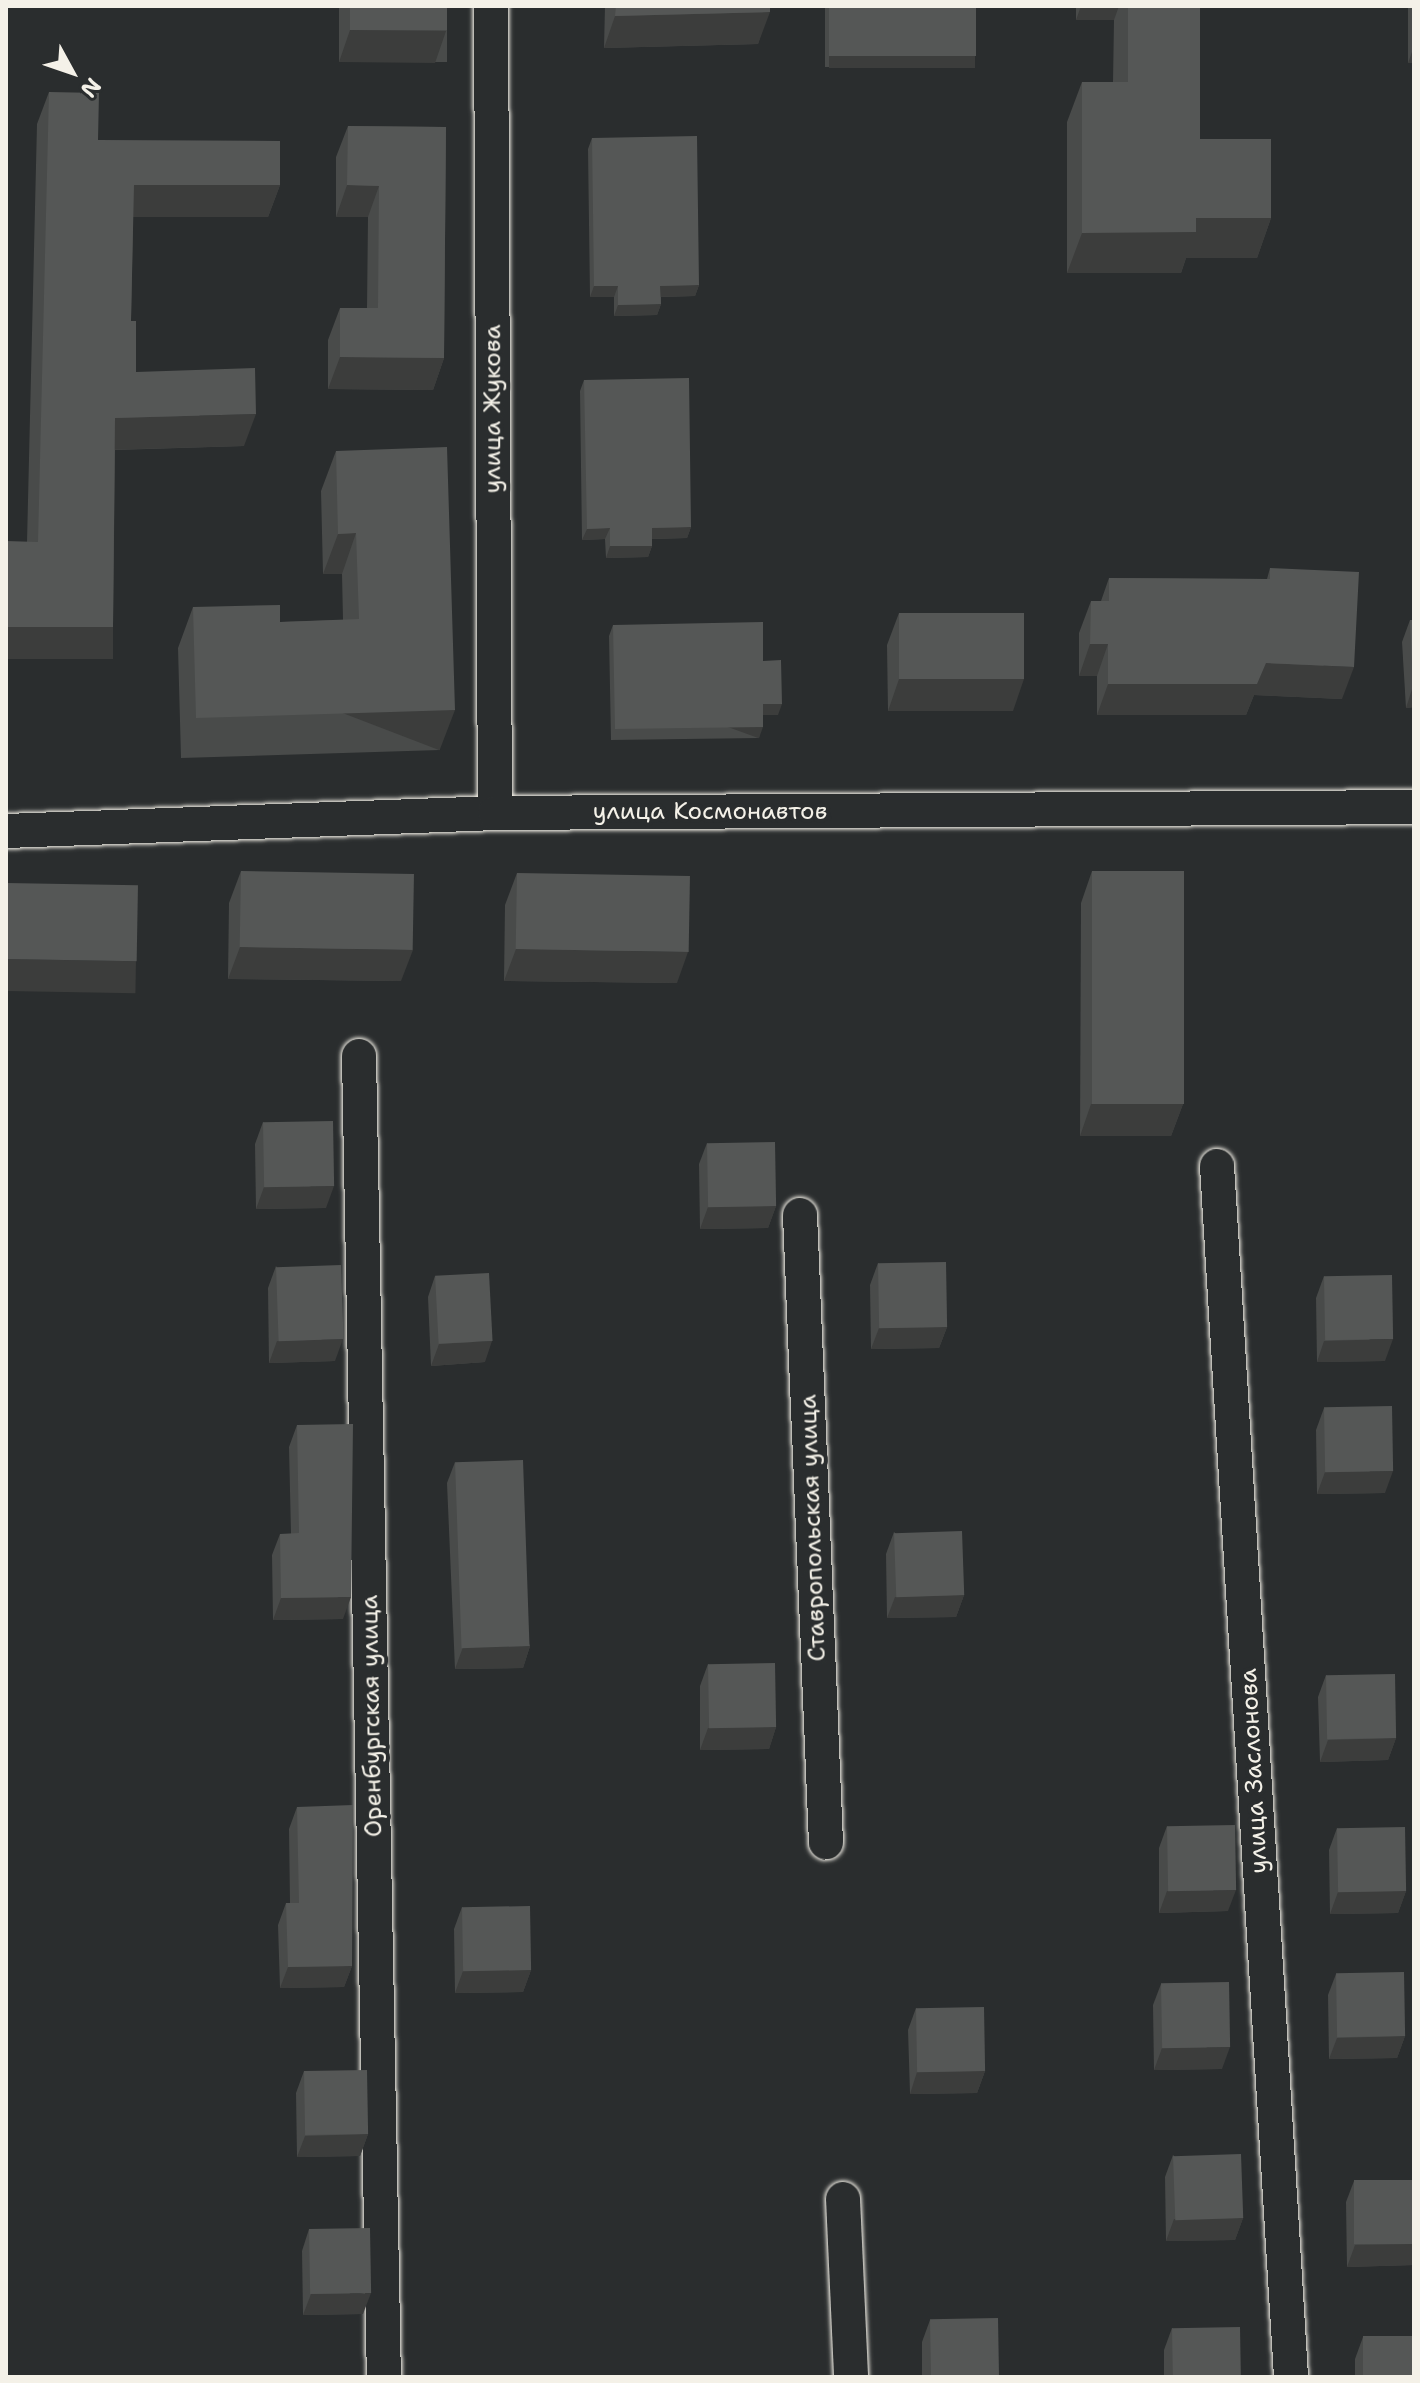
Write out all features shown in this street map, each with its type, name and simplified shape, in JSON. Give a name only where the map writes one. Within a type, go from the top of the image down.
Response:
[{"type":"street","name":"улица Жукова","points":[[491,6],[495,813]]},
{"type":"street","name":"улица Космонавтов","points":[[6,831],[495,813],[1414,807]]},
{"type":"street","name":"Оренбургская улица","points":[[359,1056],[384,2377]]},
{"type":"street","name":"улица Заслонова","points":[[1217,1166],[1291,2377]]},
{"type":"street","name":"Ставропольская улица","points":[[800,1215],[826,1842]]},
{"type":"street","points":[[843,2199],[851,2377]]},
{"type":"building","points":[[350,6],[447,6],[447,30],[350,30]]},
{"type":"building","points":[[616,6],[770,6],[770,12],[615,16]]},
{"type":"building","points":[[829,6],[976,6],[976,56],[829,56]]},
{"type":"building","points":[[1128,6],[1200,6],[1200,139],[1271,139],[1271,218],[1196,218],[1196,232],[1082,233],[1082,82],[1128,82]]},
{"type":"building","points":[[1414,6],[1414,52],[1412,52]]},
{"type":"building","points":[[49,92],[99,93],[98,140],[280,141],[280,185],[134,185],[131,321],[136,321],[136,372],[255,368],[256,414],[115,418],[113,627],[6,627],[6,541],[38,542]]},
{"type":"building","points":[[348,126],[446,127],[444,358],[340,357],[340,308],[378,308],[379,186],[347,185]]},
{"type":"building","points":[[697,136],[699,285],[660,286],[661,304],[618,305],[618,286],[594,286],[592,138]]},
{"type":"building","points":[[689,378],[691,527],[652,528],[652,546],[610,546],[610,528],[587,529],[584,380]]},
{"type":"building","points":[[447,447],[455,710],[196,718],[193,607],[280,605],[280,622],[359,619],[356,533],[338,534],[336,451]]},
{"type":"building","points":[[1270,568],[1359,572],[1354,667],[1266,663],[1257,684],[1108,684],[1108,644],[1090,644],[1091,601],[1109,601],[1109,578],[1270,579]]},
{"type":"building","points":[[899,613],[1024,613],[1024,679],[899,679]]},
{"type":"building","points":[[1410,620],[1414,620],[1414,686],[1413,686]]},
{"type":"building","points":[[763,622],[763,661],[781,660],[782,704],[763,704],[763,727],[615,729],[613,625]]},
{"type":"building","points":[[241,871],[414,874],[413,950],[240,947]]},
{"type":"building","points":[[1092,871],[1184,871],[1184,1104],[1092,1104]]},
{"type":"building","points":[[517,873],[690,876],[689,952],[516,949]]},
{"type":"building","points":[[6,883],[138,885],[137,961],[6,959]]},
{"type":"building","points":[[333,1121],[334,1186],[264,1187],[263,1122]]},
{"type":"building","points":[[775,1142],[776,1206],[708,1207],[707,1143]]},
{"type":"building","points":[[946,1262],[947,1327],[879,1328],[878,1263]]},
{"type":"building","points":[[341,1265],[344,1339],[279,1341],[276,1267]]},
{"type":"building","points":[[489,1273],[493,1341],[439,1344],[435,1276]]},
{"type":"building","points":[[1392,1275],[1393,1339],[1325,1340],[1324,1276]]},
{"type":"building","points":[[1392,1406],[1393,1471],[1325,1472],[1324,1407]]},
{"type":"building","points":[[353,1424],[351,1597],[281,1598],[280,1534],[299,1533],[297,1425]]},
{"type":"building","points":[[523,1460],[529,1646],[462,1648],[455,1462]]},
{"type":"building","points":[[962,1531],[964,1595],[896,1597],[894,1533]]},
{"type":"building","points":[[775,1663],[776,1727],[709,1728],[708,1664]]},
{"type":"building","points":[[1395,1674],[1396,1738],[1327,1739],[1326,1675]]},
{"type":"building","points":[[353,1805],[352,1966],[288,1967],[286,1903],[299,1903],[297,1807]]},
{"type":"building","points":[[1235,1825],[1236,1890],[1168,1891],[1167,1826]]},
{"type":"building","points":[[1405,1827],[1406,1891],[1338,1892],[1337,1828]]},
{"type":"building","points":[[530,1906],[531,1970],[463,1971],[462,1907]]},
{"type":"building","points":[[1404,1972],[1405,2036],[1337,2037],[1336,1973]]},
{"type":"building","points":[[1229,1982],[1230,2047],[1162,2048],[1161,1983]]},
{"type":"building","points":[[984,2007],[985,2071],[917,2072],[916,2008]]},
{"type":"building","points":[[367,2070],[368,2134],[305,2135],[304,2071]]},
{"type":"building","points":[[1241,2154],[1243,2218],[1175,2220],[1173,2156]]},
{"type":"building","points":[[1354,2180],[1414,2180],[1414,2244],[1354,2244]]},
{"type":"building","points":[[370,2228],[371,2293],[310,2294],[309,2229]]},
{"type":"building","points":[[998,2318],[999,2377],[931,2377],[930,2319]]},
{"type":"building","points":[[1240,2327],[1241,2377],[1173,2377],[1172,2328]]},
{"type":"building","points":[[1363,2336],[1414,2336],[1414,2377],[1363,2377]]}]
